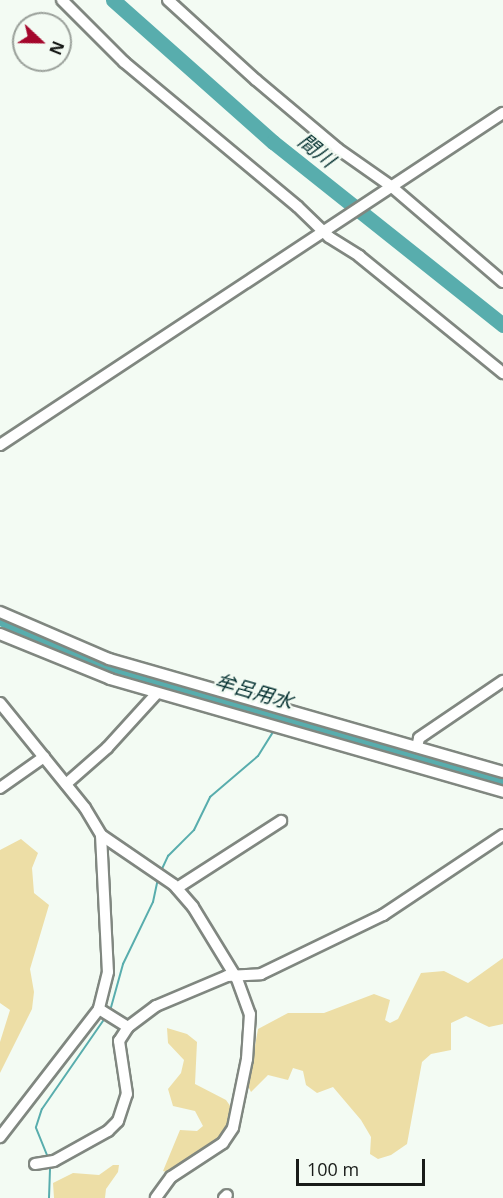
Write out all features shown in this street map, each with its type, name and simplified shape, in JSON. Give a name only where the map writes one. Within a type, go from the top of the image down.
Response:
[{"type":"street","points":[[62,0],[124,62],[324,230],[503,372]]},
{"type":"street","points":[[168,0],[204,35],[338,149],[390,188],[503,282]]},
{"type":"street","points":[[0,445],[503,113]]},
{"type":"street","points":[[0,612],[109,659],[283,721],[503,792]]},
{"type":"street","points":[[0,634],[82,670],[157,693],[417,747],[503,772]]},
{"type":"street","points":[[417,747],[419,738],[503,681]]},
{"type":"street","points":[[66,784],[107,748],[157,693]]},
{"type":"street","points":[[0,703],[66,784],[101,835],[177,888],[209,929],[248,1005],[250,1025],[233,1128],[223,1143],[171,1177],[156,1198]]},
{"type":"street","points":[[0,789],[44,758]]},
{"type":"street","points":[[177,888],[281,821]]},
{"type":"street","points":[[0,1137],[105,1012],[108,972],[101,835]]},
{"type":"street","points":[[35,1164],[51,1162],[108,1131],[118,1121],[127,1094],[119,1041],[128,1027],[175,996],[234,975],[261,974],[382,915],[503,835]]},
{"type":"street","points":[[105,1012],[128,1027]]},
{"type":"shaded area","points":[[21,839],[38,853],[32,868],[34,893],[49,905],[30,969],[34,992],[32,1009],[0,1073],[0,1042],[10,1010],[0,1003],[0,850]]},
{"type":"shaded area","points":[[503,958],[503,1024],[489,1027],[466,1016],[451,1023],[451,1050],[431,1054],[422,1062],[407,1144],[391,1155],[378,1159],[370,1154],[371,1137],[361,1120],[333,1087],[317,1093],[306,1085],[303,1071],[293,1068],[288,1080],[268,1075],[251,1092],[248,1086],[258,1029],[288,1013],[324,1013],[374,994],[390,1000],[385,1020],[390,1023],[398,1019],[421,973],[444,971],[468,983]]},
{"type":"shaded area","points":[[167,1028],[187,1034],[197,1042],[195,1084],[226,1100],[233,1110],[228,1128],[214,1144],[170,1173],[163,1171],[180,1130],[197,1131],[203,1126],[195,1111],[173,1106],[168,1089],[181,1073],[184,1060],[168,1043]]},
{"type":"shaded area","points":[[113,1165],[119,1165],[118,1172],[106,1189],[105,1198],[54,1198],[53,1183],[73,1173],[99,1175]]},
{"type":"waterway","name":"間川","points":[[113,0],[273,142],[503,325]]},
{"type":"waterway","name":"牟呂用水","points":[[0,621],[103,666],[503,781]]},
{"type":"waterway","name":"牟呂用水","points":[[277,723],[279,716]]},
{"type":"waterway","points":[[161,871],[168,856],[194,830],[210,797],[258,756],[275,729]]},
{"type":"waterway","points":[[110,1011],[123,964],[153,902],[158,879]]},
{"type":"waterway","points":[[49,1160],[36,1127],[42,1109],[105,1018]]},
{"type":"waterway","points":[[49,1198],[50,1165]]}]
